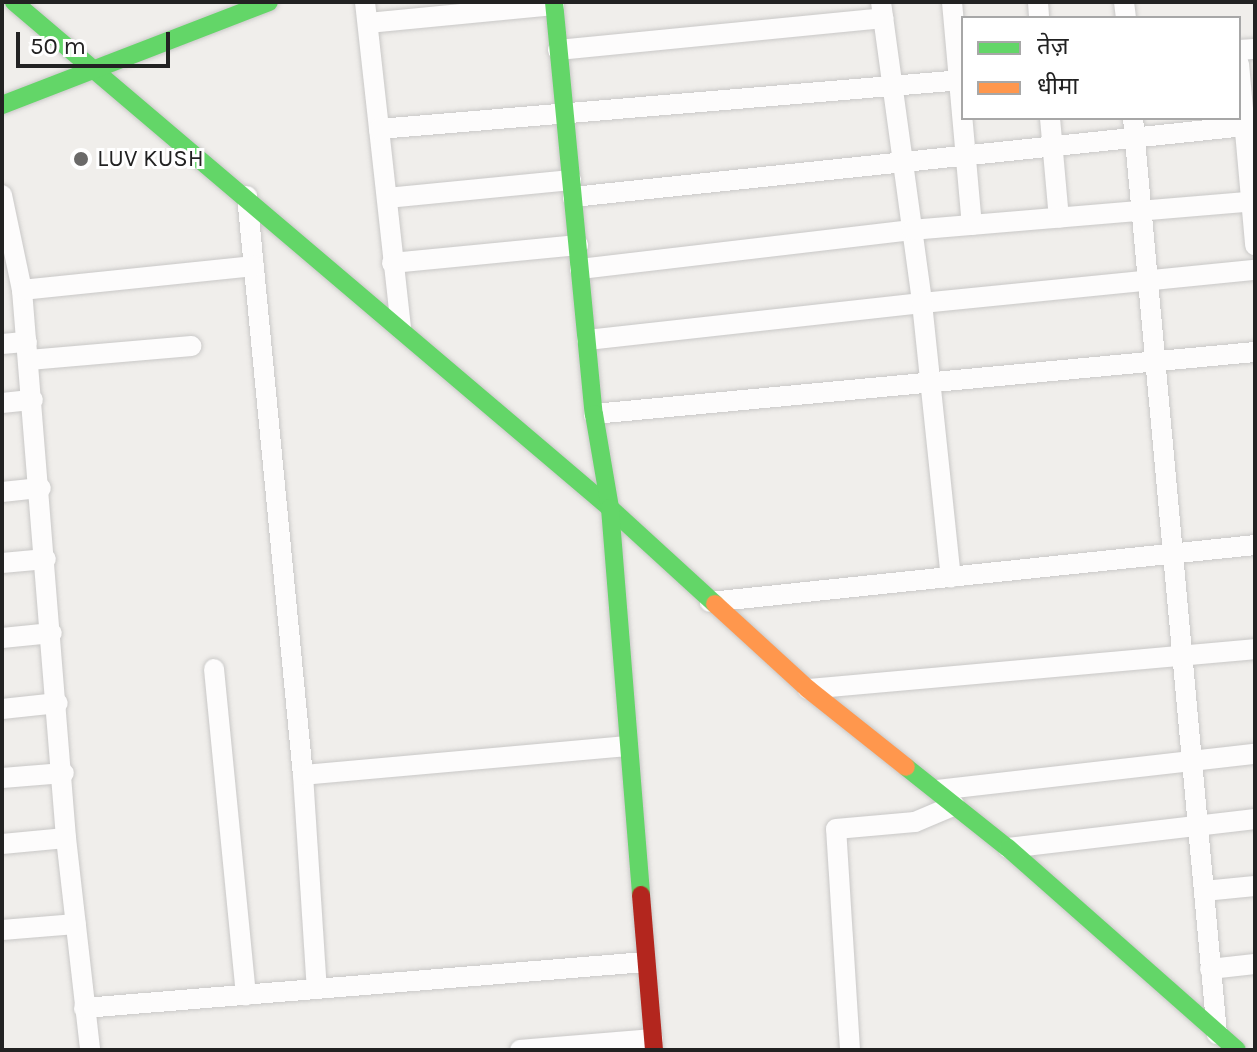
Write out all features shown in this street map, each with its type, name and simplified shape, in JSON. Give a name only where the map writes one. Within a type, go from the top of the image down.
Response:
[{"type":"street","points":[[14,2],[247,196],[610,508],[808,689],[1008,848],[1237,1050]]},
{"type":"street","points":[[2,105],[95,70],[229,10],[269,2]]},
{"type":"street","points":[[365,2],[401,328]]},
{"type":"street","points":[[379,129],[564,111],[961,80],[952,2]]},
{"type":"street","points":[[368,23],[554,3],[594,414],[610,508],[626,746],[653,1044],[520,1050]]},
{"type":"street","points":[[558,50],[882,10],[922,303],[951,577]]},
{"type":"street","points":[[1241,74],[1251,125],[1255,245]]},
{"type":"street","points":[[964,120],[972,225]]},
{"type":"street","points":[[1050,120],[1059,218]]},
{"type":"street","points":[[1133,120],[1217,1034]]},
{"type":"street","points":[[387,198],[572,189],[1054,148],[1251,125]]},
{"type":"street","points":[[2,195],[22,290],[64,773],[66,838],[90,1050]]},
{"type":"street","points":[[247,196],[303,775],[317,989]]},
{"type":"street","points":[[580,269],[912,230],[1253,201]]},
{"type":"street","points":[[392,263],[578,245]]},
{"type":"street","points":[[22,290],[254,266]]},
{"type":"street","points":[[587,340],[1255,270]]},
{"type":"street","points":[[2,344],[28,351],[191,346]]},
{"type":"street","points":[[594,414],[1255,352]]},
{"type":"street","points":[[2,403],[33,400]]},
{"type":"street","points":[[2,492],[41,488]]},
{"type":"street","points":[[710,602],[1255,545]]},
{"type":"street","points":[[2,563],[46,559]]},
{"type":"street","points":[[2,638],[52,633]]},
{"type":"street","points":[[808,689],[1255,649]]},
{"type":"street","points":[[214,669],[246,995]]},
{"type":"street","points":[[2,709],[58,703]]},
{"type":"street","points":[[303,775],[626,746]]},
{"type":"street","points":[[937,790],[1255,754]]},
{"type":"street","points":[[2,778],[64,773]]},
{"type":"street","points":[[850,1050],[836,829],[915,822],[955,805]]},
{"type":"street","points":[[1008,848],[1255,819]]},
{"type":"street","points":[[2,844],[66,838]]},
{"type":"street","points":[[1204,891],[1255,886]]},
{"type":"street","points":[[2,930],[76,924]]},
{"type":"street","points":[[84,1008],[645,962]]},
{"type":"street","points":[[1210,969],[1255,964]]},
{"type":"traffic: fast","points":[[14,2],[610,508],[715,604]]},
{"type":"traffic: fast","points":[[2,105],[269,2]]},
{"type":"traffic: fast","points":[[554,2],[594,414],[610,508],[641,895]]},
{"type":"traffic: fast","points":[[906,767],[1008,848],[1237,1050]]},
{"type":"traffic: slow","points":[[715,604],[808,689],[906,767]]},
{"type":"traffic: jam","points":[[641,895],[654,1050]]},
{"type":"place","name":"LUV KUSH","points":[[81,159]]}]
